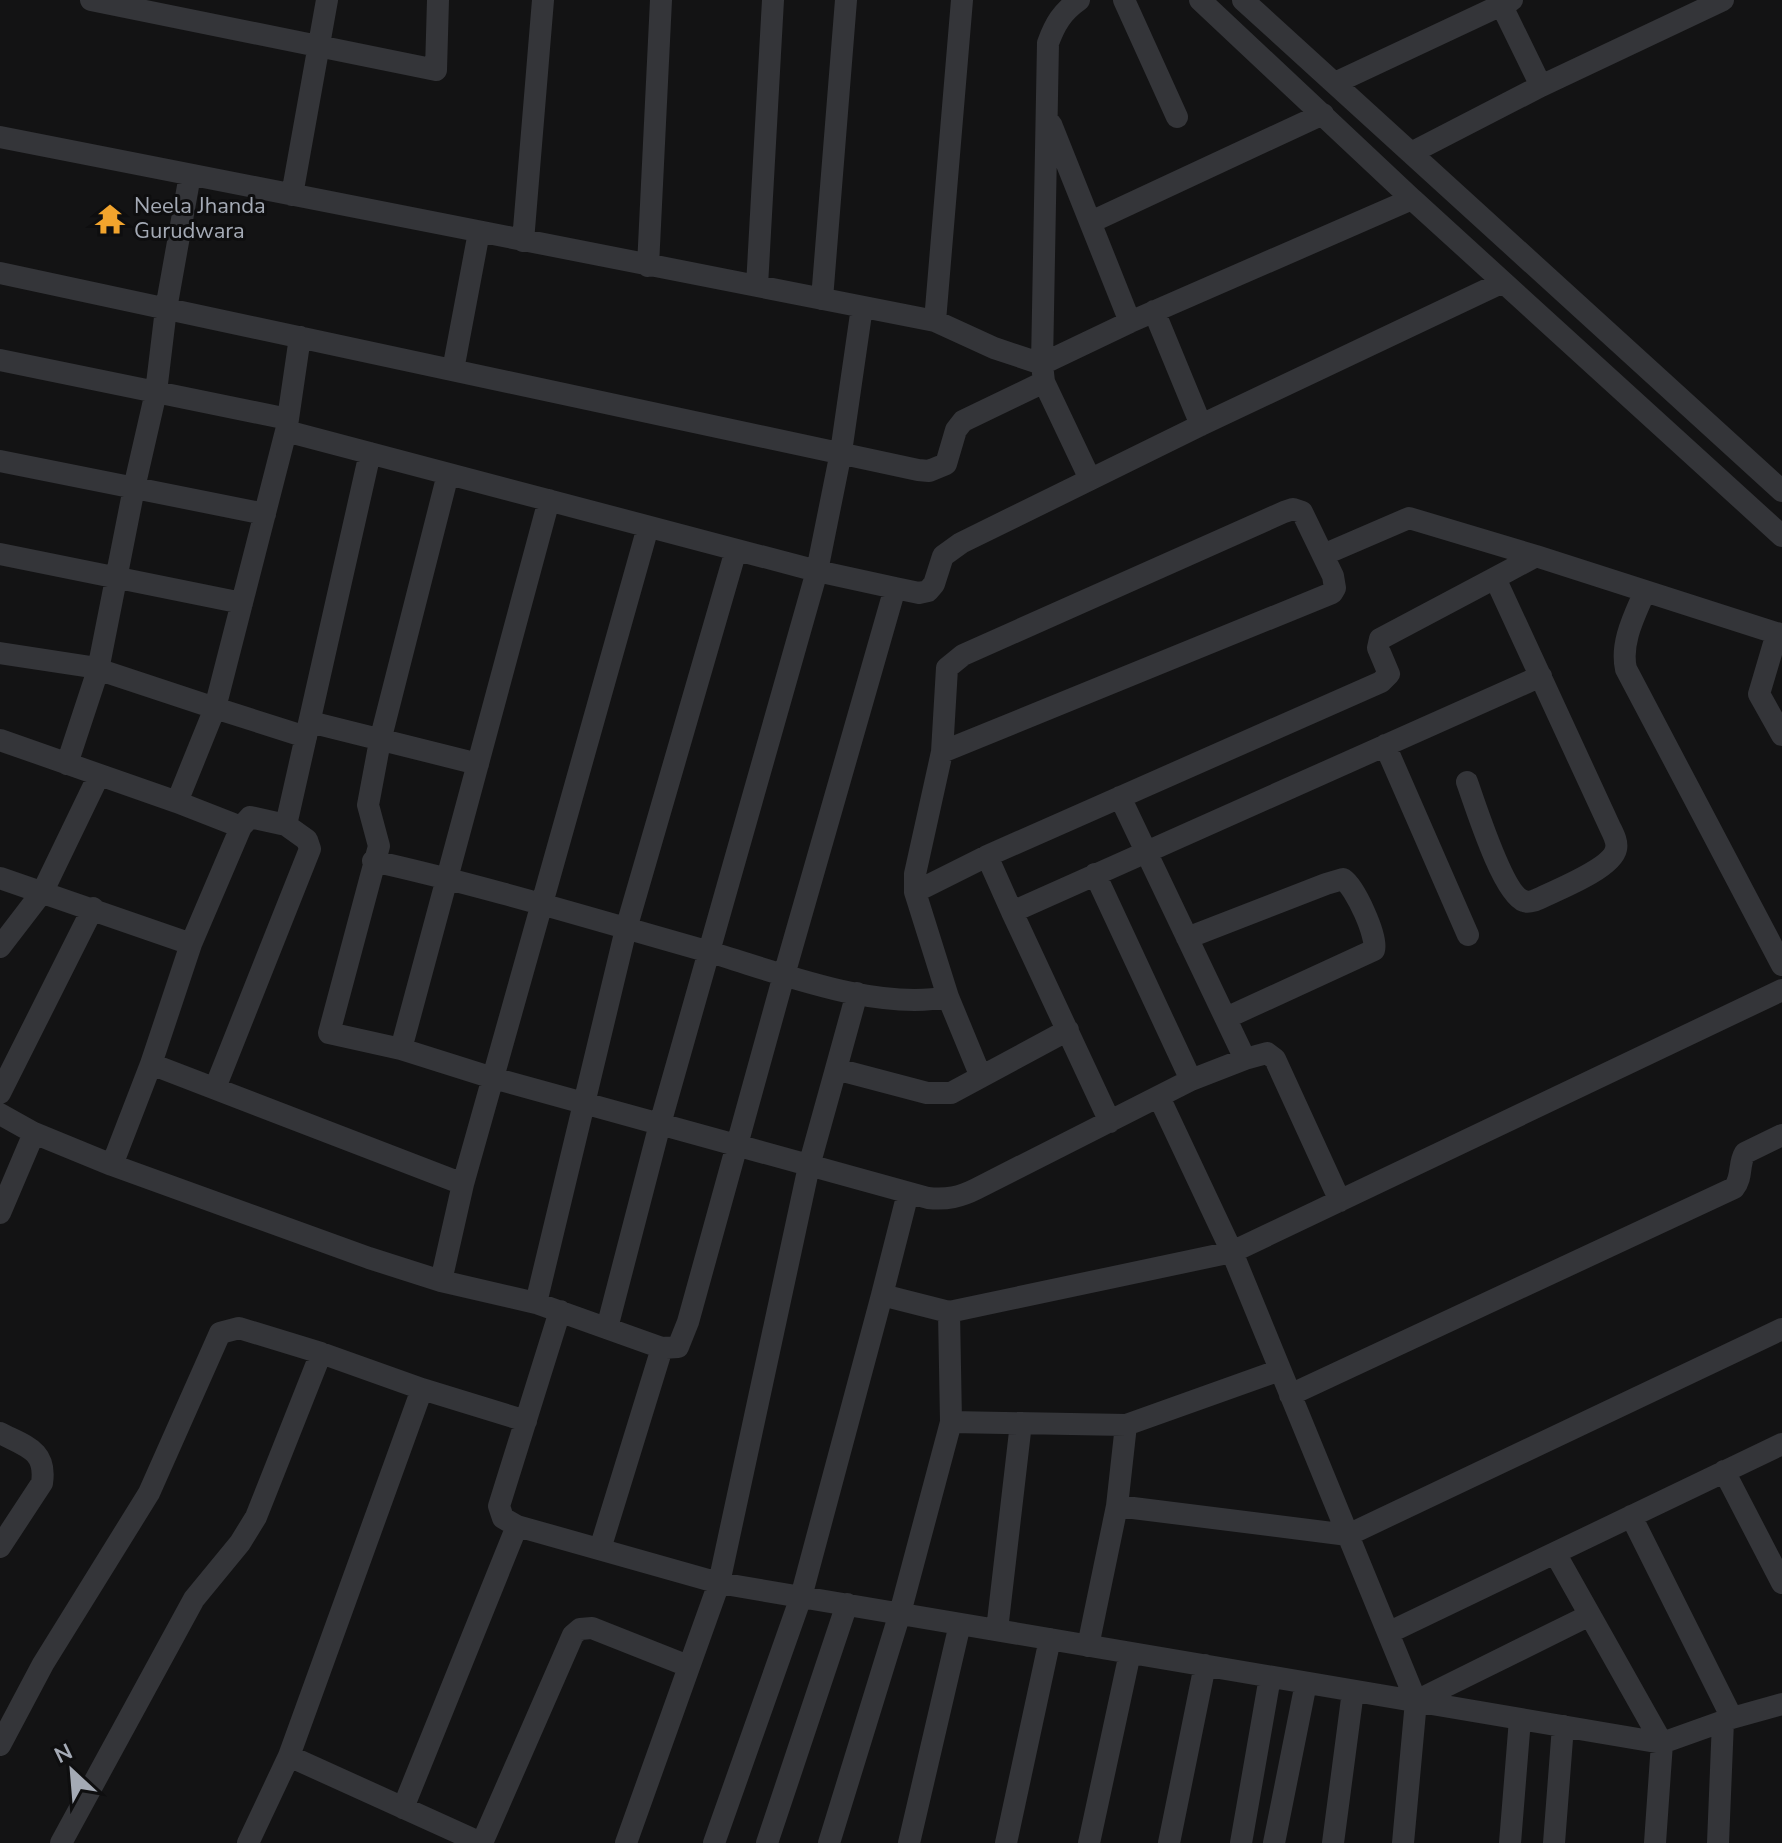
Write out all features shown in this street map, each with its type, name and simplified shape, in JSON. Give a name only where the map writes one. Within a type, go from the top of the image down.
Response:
[{"type":"street","points":[[91,0],[436,70],[438,0]]},
{"type":"street","points":[[292,195],[327,0]]},
{"type":"street","points":[[523,241],[543,0]]},
{"type":"street","points":[[648,266],[661,0]]},
{"type":"street","points":[[757,286],[773,0]]},
{"type":"street","points":[[822,299],[846,0]]},
{"type":"street","points":[[935,321],[962,0]]},
{"type":"street","points":[[1079,0],[1064,11],[1055,23],[1048,43],[1043,373],[1090,479]]},
{"type":"street","points":[[1124,0],[1177,117]]},
{"type":"street","points":[[1200,0],[1244,11],[1335,83],[1456,197],[1782,491]]},
{"type":"street","points":[[1411,153],[1541,86],[1723,0]]},
{"type":"street","points":[[1335,83],[1504,2],[1541,86]]},
{"type":"street","points":[[1244,11],[1323,114],[1782,536]]},
{"type":"street","points":[[1091,222],[1323,114]]},
{"type":"street","points":[[1048,116],[1130,322]]},
{"type":"street","points":[[0,137],[935,321],[1043,373]]},
{"type":"street","points":[[67,764],[98,670],[156,392],[166,309],[190,175]]},
{"type":"street","points":[[1435,219],[1456,197]]},
{"type":"street","points":[[0,273],[929,471],[946,464],[956,430],[963,421],[1130,322],[1412,199]]},
{"type":"street","points":[[453,370],[479,232]]},
{"type":"street","points":[[0,360],[156,392],[287,425],[370,453],[448,474],[817,571],[919,593],[928,591],[934,584],[943,556],[954,547],[1201,425],[1503,282]]},
{"type":"street","points":[[607,1328],[660,1124],[817,571],[841,452],[862,307]]},
{"type":"street","points":[[1154,311],[1201,425]]},
{"type":"street","points":[[177,802],[215,708],[287,425],[300,337]]},
{"type":"street","points":[[286,825],[370,453]]},
{"type":"street","points":[[0,461],[265,514]]},
{"type":"street","points":[[448,474],[380,741],[368,805],[379,840],[329,1033],[401,1049],[493,1078],[928,1198],[958,1197],[1191,1080],[1267,1053],[1275,1059],[1340,1201]]},
{"type":"street","points":[[401,1049],[549,500]]},
{"type":"street","points":[[942,752],[1332,593],[1335,584],[1302,512],[1288,510],[963,655],[947,668],[942,752],[915,874],[915,892],[948,997],[981,1077]]},
{"type":"street","points":[[1323,555],[1409,518],[1780,634],[1759,694],[1782,735]]},
{"type":"street","points":[[441,1281],[463,1184],[648,527]]},
{"type":"street","points":[[536,1303],[626,929],[736,550]]},
{"type":"street","points":[[0,554],[242,603]]},
{"type":"street","points":[[915,892],[987,856],[1386,679],[1389,674],[1378,648],[1380,639],[1536,556]]},
{"type":"street","points":[[1467,782],[1502,876],[1521,901],[1536,900],[1595,870],[1615,854],[1617,845],[1609,825],[1495,578]]},
{"type":"street","points":[[0,1114],[34,1133],[112,1165],[369,1258],[441,1281],[536,1303],[662,1348],[673,1349],[682,1343],[895,588]]},
{"type":"street","points":[[1645,591],[1628,632],[1623,656],[1626,669],[1782,965]]},
{"type":"street","points":[[0,653],[98,670],[215,708],[478,764]]},
{"type":"street","points":[[1012,912],[1541,676]]},
{"type":"street","points":[[0,740],[241,827]]},
{"type":"street","points":[[1385,745],[1468,935]]},
{"type":"street","points":[[0,947],[43,891],[99,775]]},
{"type":"street","points":[[1120,797],[1245,1059]]},
{"type":"street","points":[[112,1165],[151,1064],[191,944],[241,827],[250,817],[286,825],[307,840],[310,849],[215,1088]]},
{"type":"street","points":[[987,856],[1110,1122]]},
{"type":"street","points":[[373,861],[447,877],[784,975],[857,993],[915,1002],[948,997]]},
{"type":"street","points":[[1095,874],[1191,1080]]},
{"type":"street","points":[[0,878],[191,944]]},
{"type":"street","points":[[1187,938],[1343,879],[1353,890],[1374,937],[1374,950],[1226,1018]]},
{"type":"street","points":[[0,1093],[93,908]]},
{"type":"street","points":[[882,1295],[949,1312],[1232,1252],[1782,990]]},
{"type":"street","points":[[626,1843],[719,1583],[809,1166],[857,993]]},
{"type":"street","points":[[836,1069],[940,1094],[951,1093],[1068,1030]]},
{"type":"street","points":[[151,1064],[463,1184]]},
{"type":"street","points":[[1159,1097],[1232,1252],[1416,1701],[1403,1843]]},
{"type":"street","points":[[0,1213],[34,1133]]},
{"type":"street","points":[[1290,1395],[1734,1188],[1740,1179],[1743,1155],[1782,1135]]},
{"type":"street","points":[[714,1843],[801,1597],[908,1193]]},
{"type":"street","points":[[560,1311],[499,1506],[503,1518],[517,1526],[719,1583],[1662,1743],[1728,1719],[1782,1704]]},
{"type":"street","points":[[829,1843],[900,1613],[951,1422],[949,1312]]},
{"type":"street","points":[[0,1745],[43,1664],[149,1493],[217,1336],[226,1330],[239,1328],[526,1421]]},
{"type":"street","points":[[1117,1506],[1348,1535],[1782,1329]]},
{"type":"street","points":[[600,1549],[662,1348]]},
{"type":"street","points":[[61,1843],[194,1599],[240,1543],[256,1517],[321,1353]]},
{"type":"street","points":[[951,1422],[1126,1425],[1280,1370]]},
{"type":"street","points":[[248,1843],[289,1756],[422,1389]]},
{"type":"street","points":[[997,1630],[1021,1423]]},
{"type":"street","points":[[1088,1646],[1117,1506],[1126,1425]]},
{"type":"street","points":[[0,1433],[37,1453],[44,1470],[42,1483],[0,1547]]},
{"type":"street","points":[[1388,1633],[1782,1444]]},
{"type":"street","points":[[1724,1471],[1782,1583]]},
{"type":"street","points":[[1631,1516],[1728,1719],[1718,1843]]},
{"type":"street","points":[[403,1808],[517,1526]]},
{"type":"street","points":[[1555,1553],[1662,1743],[1655,1843]]},
{"type":"street","points":[[767,1843],[847,1604]]},
{"type":"street","points":[[1416,1701],[1590,1615]]},
{"type":"street","points":[[909,1843],[960,1624]]},
{"type":"street","points":[[289,1756],[482,1843],[573,1635],[580,1629],[592,1628],[688,1666]]},
{"type":"street","points":[[1006,1843],[1050,1639]]},
{"type":"street","points":[[1089,1843],[1130,1653]]},
{"type":"street","points":[[1169,1843],[1205,1665]]},
{"type":"street","points":[[1241,1843],[1270,1677]]},
{"type":"street","points":[[1274,1843],[1306,1683]]},
{"type":"street","points":[[1333,1843],[1353,1691]]},
{"type":"street","points":[[1510,1843],[1520,1719]]},
{"type":"street","points":[[1554,1843],[1563,1726]]},
{"type":"place","name":"Neela Jhanda Gurudwara","points":[[110,219]]}]
